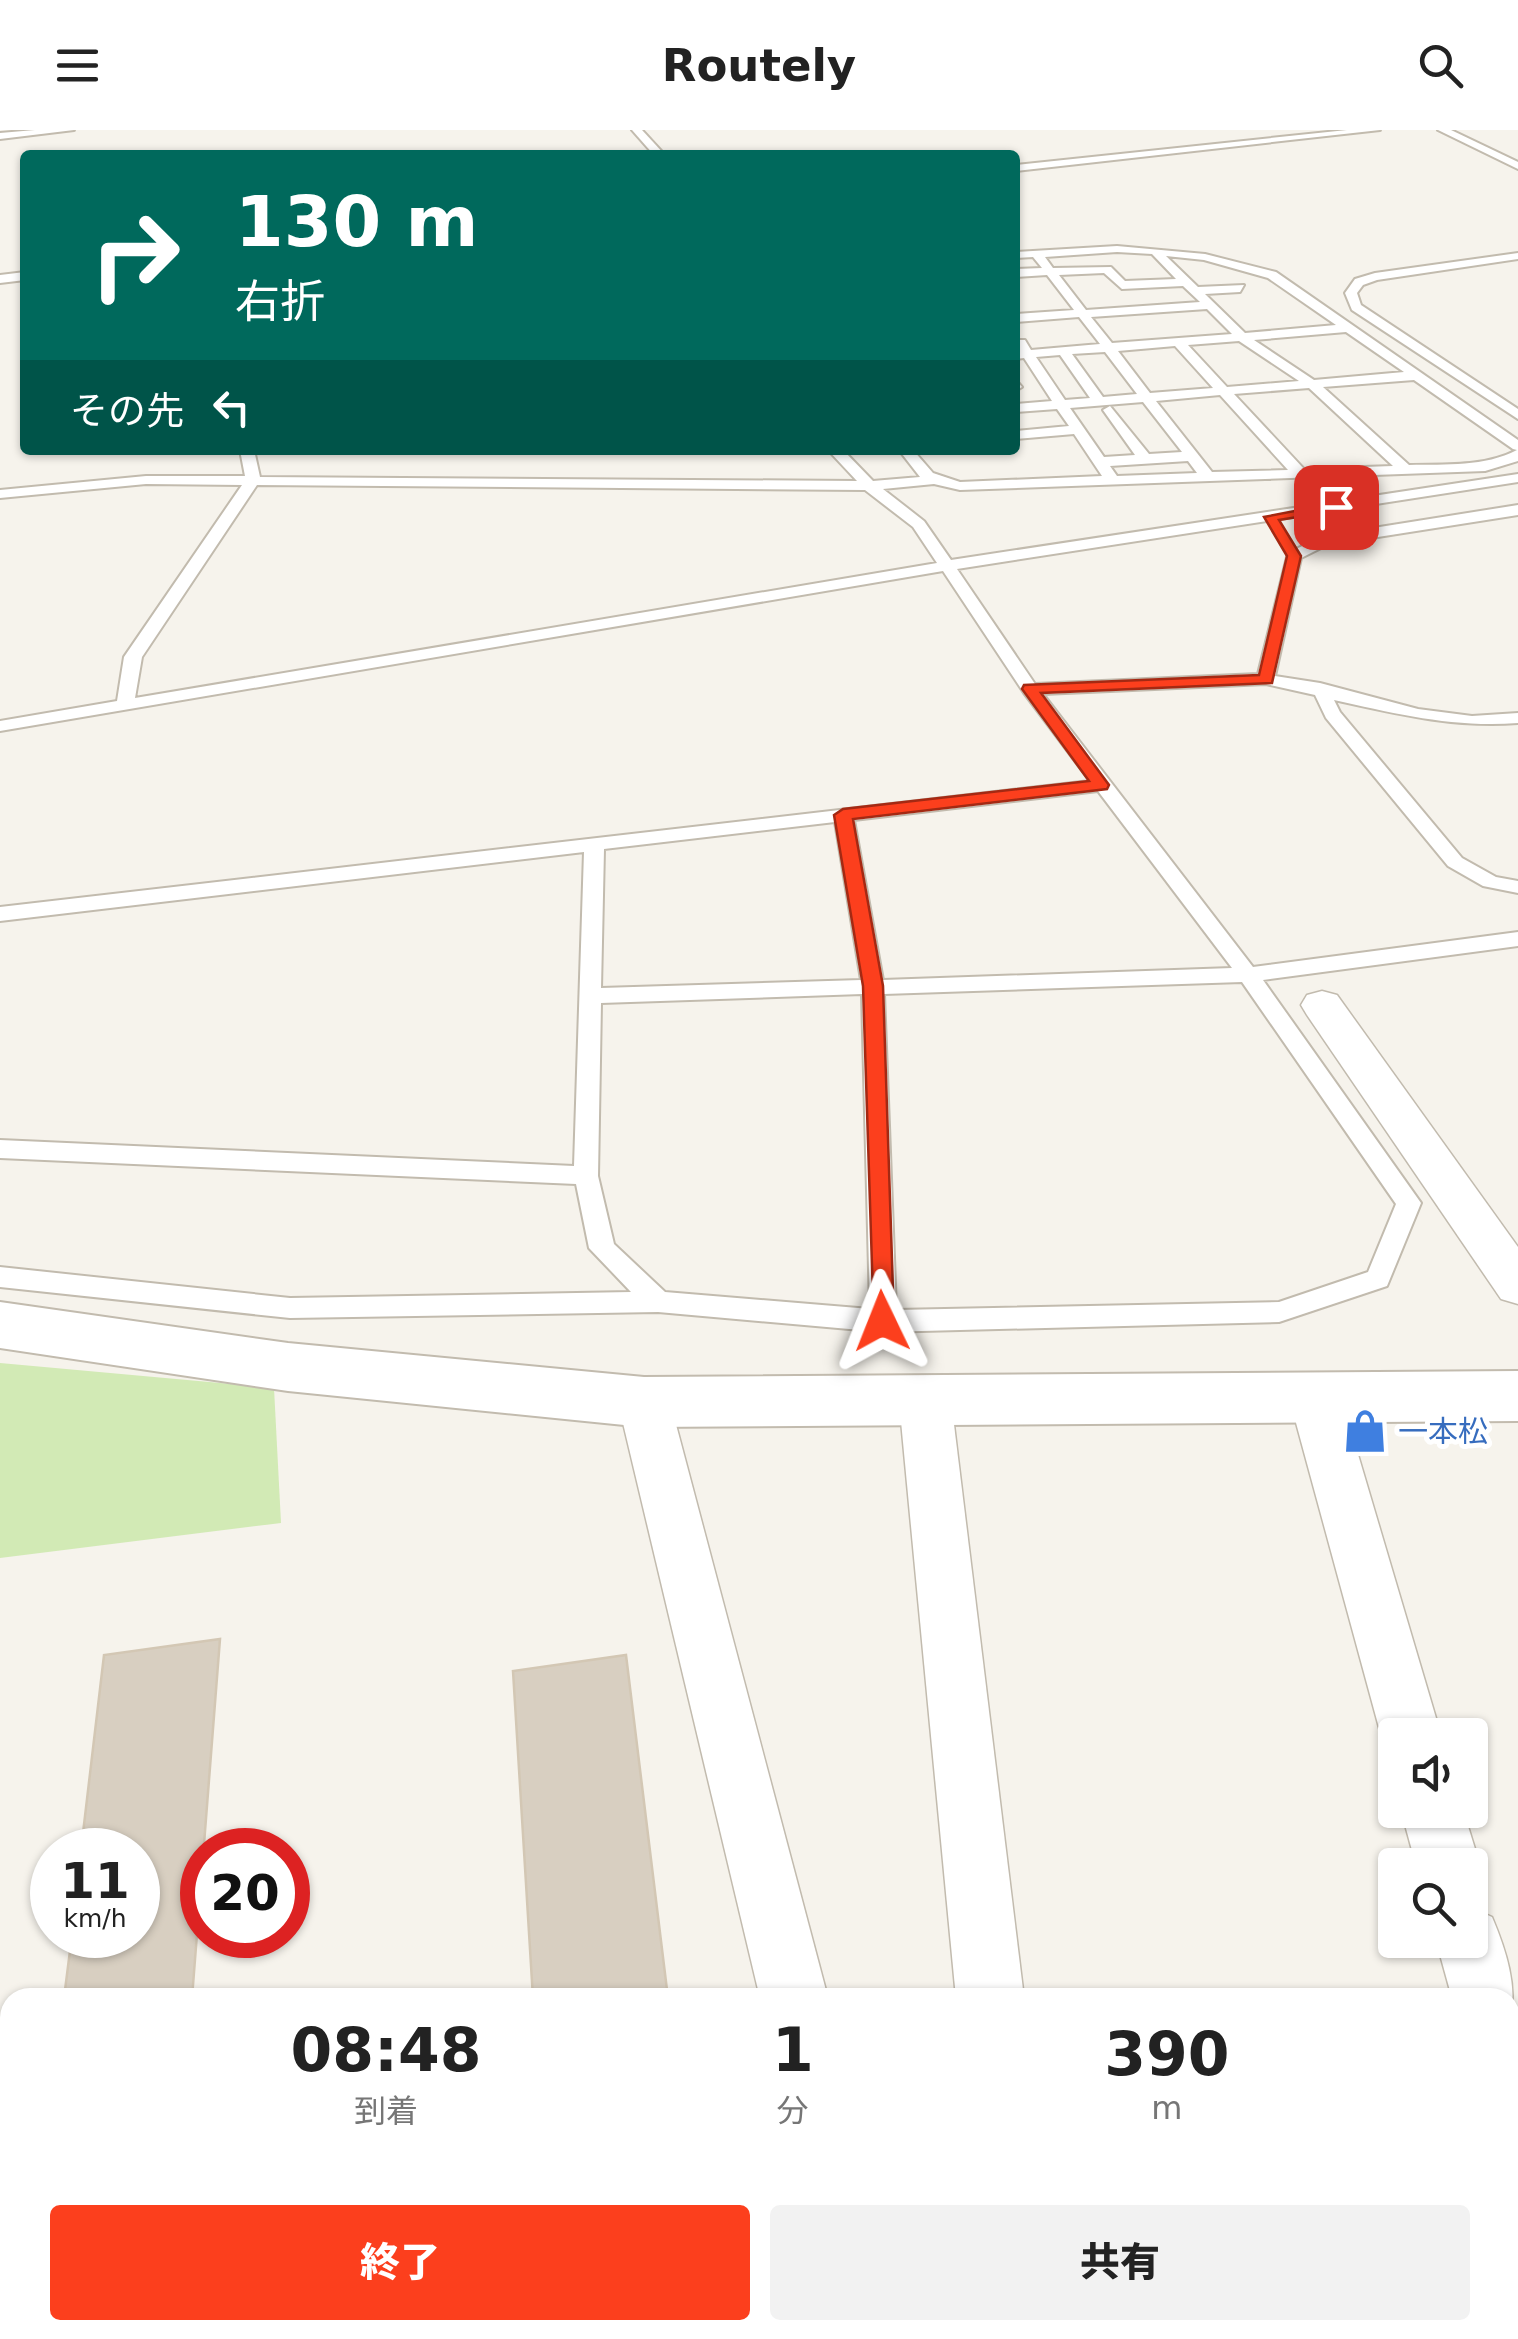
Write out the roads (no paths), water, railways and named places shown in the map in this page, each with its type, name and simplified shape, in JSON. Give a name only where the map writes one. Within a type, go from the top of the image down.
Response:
[{"type":"street","points":[[1322,1005],[1501,1235],[1518,1285]]},
{"type":"street","points":[[0,1325],[288,1367],[644,1402],[1518,1396]]},
{"type":"street","points":[[1315,1398],[1406,1718]]},
{"type":"street","points":[[924,1400],[989,1988]]},
{"type":"street","points":[[644,1402],[791,1988]]},
{"type":"street","points":[[1475,1958],[1483,1988]]},
{"type":"lane","points":[[0,136],[69,130]]},
{"type":"lane","points":[[637,130],[655,150]]},
{"type":"lane","points":[[1020,167],[1375,130]]},
{"type":"lane","points":[[1444,130],[1518,166]]},
{"type":"lane","points":[[1155,251],[1242,336],[1312,384],[1406,470]]},
{"type":"lane","points":[[1020,255],[1155,251],[1205,257],[1272,275],[1518,446]]},
{"type":"lane","points":[[1036,254],[1208,477]]},
{"type":"lane","points":[[1518,256],[1375,276],[1359,282],[1351,293],[1356,307],[1518,415]]},
{"type":"lane","points":[[1020,273],[1107,268],[1122,285],[1240,288]]},
{"type":"lane","points":[[1020,280],[1026,288]]},
{"type":"lane","points":[[1037,302],[1047,316]]},
{"type":"lane","points":[[1020,318],[1088,319],[1159,314],[1209,304]]},
{"type":"lane","points":[[1088,319],[1140,337],[1159,314]]},
{"type":"lane","points":[[1159,314],[1225,321]]},
{"type":"lane","points":[[1112,480],[1023,360],[1062,351],[1350,328]]},
{"type":"lane","points":[[1178,342],[1300,474]]},
{"type":"lane","points":[[1062,351],[1087,375],[1145,459]]},
{"type":"lane","points":[[1020,408],[1105,406],[1227,391],[1421,375]]},
{"type":"lane","points":[[1124,430],[1144,428]]},
{"type":"lane","points":[[1020,435],[1077,430]]},
{"type":"lane","points":[[0,494],[146,480],[869,486],[930,481],[960,486],[1485,468],[1507,463],[1518,454]]},
{"type":"lane","points":[[124,706],[133,658],[253,480],[247,455]]},
{"type":"lane","points":[[0,1277],[290,1308],[658,1302],[882,1321],[1279,1312],[1378,1279],[1409,1203],[1248,975],[1030,689],[919,524],[869,486],[840,455]]},
{"type":"lane","points":[[908,455],[915,468],[930,481]]},
{"type":"lane","points":[[1099,462],[1193,456]]},
{"type":"lane","points":[[0,726],[945,566],[1282,536],[1518,478]]},
{"type":"lane","points":[[1282,536],[1323,541],[1518,510]]},
{"type":"lane","points":[[1266,679],[1282,536]]},
{"type":"lane","points":[[1030,689],[1266,679],[1320,688],[1418,714],[1472,721],[1518,718]]},
{"type":"lane","points":[[1320,688],[1332,714],[1454,862],[1490,882],[1518,888]]},
{"type":"lane","points":[[0,914],[1101,785]]},
{"type":"lane","points":[[843,815],[873,986],[882,1321]]},
{"type":"lane","points":[[594,842],[586,1176],[602,1248],[658,1302]]},
{"type":"lane","points":[[591,996],[1248,975],[1518,940]]},
{"type":"lane","points":[[0,1149],[586,1176]]},
{"type":"place","name":"一本松","points":[[1365,1431]]}]
